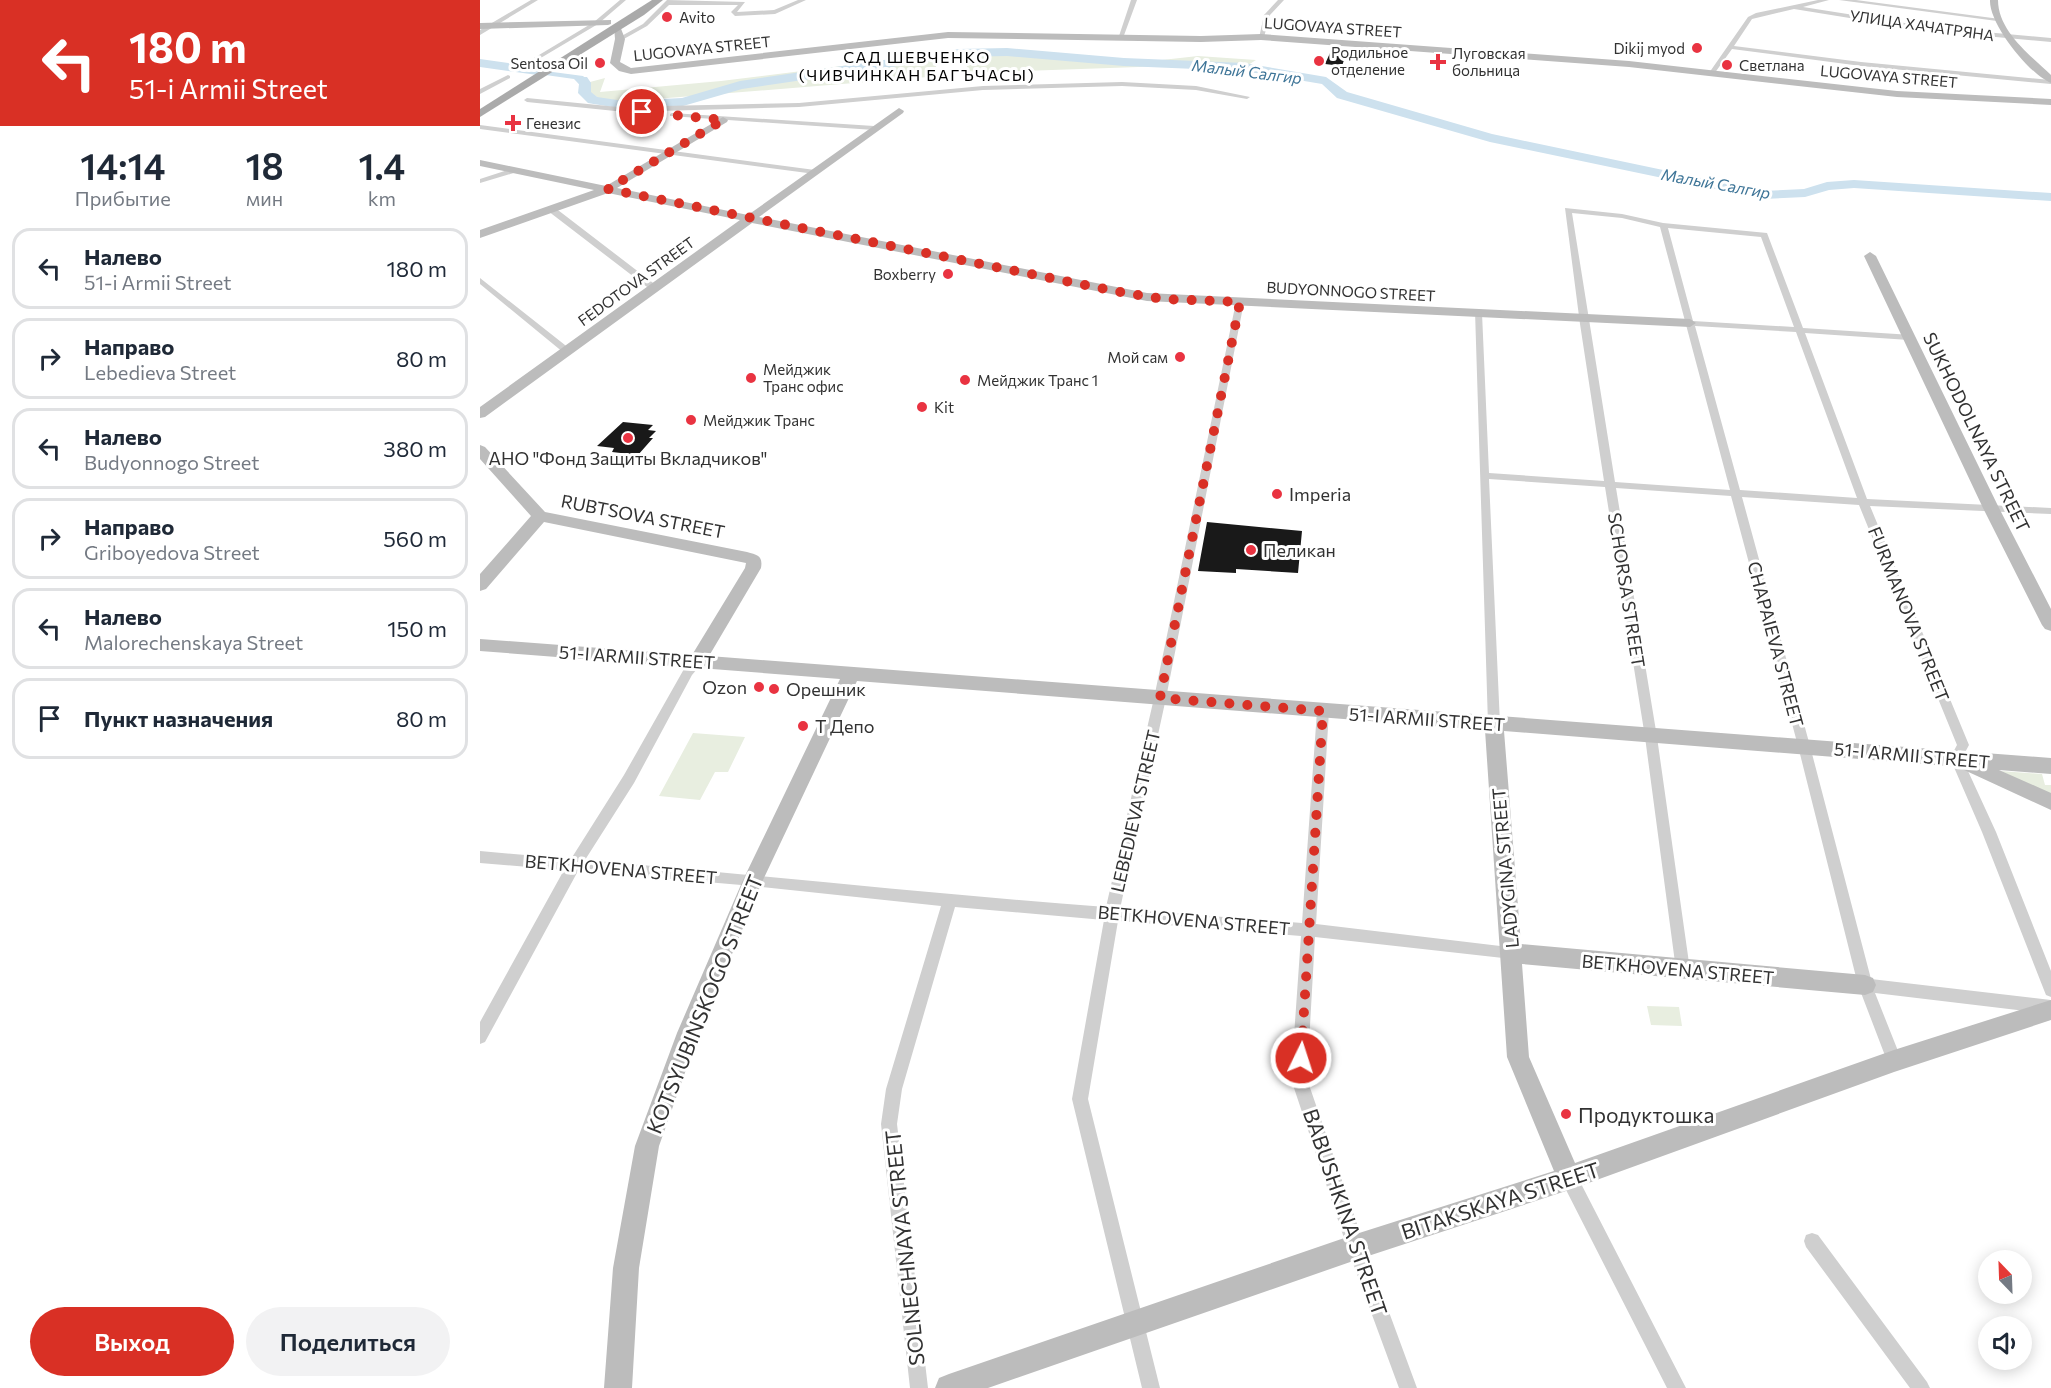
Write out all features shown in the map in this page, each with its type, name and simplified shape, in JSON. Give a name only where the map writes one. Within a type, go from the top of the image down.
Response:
[{"type":"main road","points":[[480,102],[524,77],[540,62],[615,30],[634,0]]},
{"type":"main road","points":[[480,114],[598,39],[665,1]]},
{"type":"street","points":[[480,33],[535,0]]},
{"type":"street","points":[[540,62],[596,23],[623,0]]},
{"type":"street","points":[[665,1],[743,3],[733,14],[775,12],[803,0]]},
{"type":"street","points":[[1120,38],[1134,0]]},
{"type":"street","points":[[1261,37],[1267,15],[1281,0]]},
{"type":"street","points":[[1756,15],[1826,0]]},
{"type":"street","points":[[1842,0],[1997,19]]},
{"type":"street","points":[[1994,0],[1997,19],[2008,36],[2051,81]]},
{"type":"street","points":[[1712,73],[1750,18],[1775,2]]},
{"type":"street","name":"УЛИЦА ХАЧАТРЯНА","points":[[1794,7],[1930,29],[2051,40]]},
{"type":"street","points":[[480,26],[596,23],[615,30]]},
{"type":"street","name":"LUGOVAYA STREET","points":[[615,30],[615,63],[622,69],[631,71],[948,35],[1239,39],[1261,37],[1629,64],[1897,94],[2051,102]]},
{"type":"street","points":[[1729,47],[1861,64],[2051,81]]},
{"type":"street","points":[[480,92],[508,77]]},
{"type":"street","points":[[619,110],[799,105],[983,88],[1122,84],[1196,88],[1247,97]]},
{"type":"street","points":[[527,100],[723,120],[874,128]]},
{"type":"street","name":"FEDOTOVA STREET","points":[[480,414],[899,111]]},
{"type":"street","points":[[480,234],[608,189],[723,120]]},
{"type":"street","points":[[480,127],[815,172]]},
{"type":"street","name":"BUDYONNOGO STREET","points":[[480,163],[1147,297],[1690,323],[1909,337]]},
{"type":"street","points":[[480,181],[514,170]]},
{"type":"street","points":[[551,209],[654,288]]},
{"type":"street","name":"SCHORSA STREET","points":[[1663,225],[1622,216],[1568,210],[1583,318],[1651,737],[1683,970]]},
{"type":"street","name":"FURMANOVA STREET","points":[[1663,225],[1764,235],[1863,502],[1963,745],[1956,758],[1989,832],[2051,990]]},
{"type":"street","name":"CHAPAIEVA STREET","points":[[1663,225],[1804,746],[1865,985],[1894,1061]]},
{"type":"street","name":"SUKHODOLNAYA STREET","points":[[1870,256],[1991,508],[2051,625]]},
{"type":"street","points":[[480,280],[567,351]]},
{"type":"street","name":"LEBEDIEVA STREET","points":[[1151,1388],[1080,1099],[1112,913],[1160,698],[1240,302]]},
{"type":"street","name":"LADYGINA STREET","points":[[1478,313],[1494,724],[1518,1057],[1569,1178],[1677,1388]]},
{"type":"street","name":"RUBTSOVA STREET","points":[[480,450],[540,516],[754,560],[753,568],[697,662]]},
{"type":"street","points":[[1485,476],[1863,502],[2051,511]]},
{"type":"street","points":[[480,585],[540,516]]},
{"type":"street","name":"51-I ARMII STREET","points":[[480,645],[1651,737],[1804,746],[2051,766]]},
{"type":"street","points":[[480,1037],[574,865],[629,779],[688,672],[697,662]]},
{"type":"street","name":"KOTSYUBINSKOGO STREET","points":[[618,1388],[626,1268],[647,1146],[688,1033],[753,880],[851,674]]},
{"type":"street","name":"BABUSHKINA STREET","points":[[1323,711],[1299,1079],[1356,1247],[1408,1388]]},
{"type":"street","points":[[1956,758],[2051,802]]},
{"type":"street","name":"BETKHOVENA STREET","points":[[480,857],[753,880],[950,901],[1309,930],[1683,970],[1865,985],[2051,1009]]},
{"type":"street","name":"SOLNECHNAYA STREET","points":[[919,1388],[889,1124],[897,1079],[950,901]]},
{"type":"street","name":"BITAKSKAYA STREET","points":[[949,1388],[1356,1247],[1569,1178],[1894,1061],[2051,1009]]},
{"type":"street","points":[[1812,1241],[1921,1388]]},
{"type":"shaded area","points":[[1013,50],[1153,61],[1198,56],[1256,60],[1237,72],[1196,65],[962,73],[975,56],[959,55],[944,56],[928,77],[643,100],[602,100],[591,93],[590,82],[605,78],[600,92],[721,81],[961,51]]},
{"type":"shaded area","points":[[693,733],[745,737],[728,772],[715,772],[700,800],[659,796]]},
{"type":"shaded area","points":[[2001,771],[2042,774],[2045,785],[2051,785],[2051,796]]},
{"type":"shaded area","points":[[1647,1006],[1679,1007],[1682,1026],[1651,1025]]},
{"type":"water","points":[[515,67],[583,76],[591,83],[591,93],[602,100],[594,104],[585,99],[579,84],[574,79],[510,70]]},
{"type":"building","points":[[1330,53],[1346,54],[1342,66],[1325,64]]},
{"type":"building","name":"АНО \"Фонд Защиты Вкладчиков\"","points":[[623,422],[653,425],[648,430],[656,431],[638,455],[612,452],[614,448],[597,446]]},
{"type":"building","name":"Пеликан","points":[[1207,522],[1302,531],[1298,573],[1236,569],[1236,573],[1198,571]]},
{"type":"waterway","name":"Малый Салгир","points":[[582,80],[585,83],[585,93],[593,100],[624,105],[683,102],[740,85],[959,53],[1007,52],[1124,62],[1244,67],[1326,81],[1342,95],[1490,138],[1763,195],[1805,193],[1827,186],[1854,184],[2051,197]]},
{"type":"waterway","name":"Малый Салгир","points":[[480,63],[545,72]]},
{"type":"place","name":"Avito","points":[[667,17]]},
{"type":"place","name":"Dikij myod","points":[[1697,48]]},
{"type":"place","name":"Родильное отделение","points":[[1319,61]]},
{"type":"place","name":"Луговская больница","points":[[1438,62]]},
{"type":"place","name":"Sentosa Oil","points":[[600,63]]},
{"type":"place","name":"Светлана","points":[[1727,65]]},
{"type":"place","name":"Генезис","points":[[513,123]]},
{"type":"place","name":"Boxberry","points":[[948,274]]},
{"type":"place","name":"Мой сам","points":[[1180,357]]},
{"type":"place","name":"Мейджик Транс офис","points":[[751,378]]},
{"type":"place","name":"Мейджик Транс 1","points":[[965,380]]},
{"type":"place","name":"Kit","points":[[922,407]]},
{"type":"place","name":"Мейджик Транс","points":[[691,420]]},
{"type":"place","name":"АНО \"Фонд Защиты Вкладчиков\"","points":[[628,438]]},
{"type":"place","name":"Imperia","points":[[1277,494]]},
{"type":"place","name":"Пеликан","points":[[1251,550]]},
{"type":"place","name":"Ozon","points":[[759,687]]},
{"type":"place","name":"Орешник","points":[[774,689]]},
{"type":"place","name":"Т Депо","points":[[803,726]]},
{"type":"place","name":"Продуктошка","points":[[1566,1114]]},
{"type":"district","name":"САД ШЕВЧЕНКО (ЧИВЧИНКАН БАГЪЧАСЫ)","points":[[917,65]]},
{"type":"route","points":[[642,112],[723,120],[608,189],[1072,284],[1163,299],[1240,302],[1160,698],[1323,711],[1301,1058]]}]
